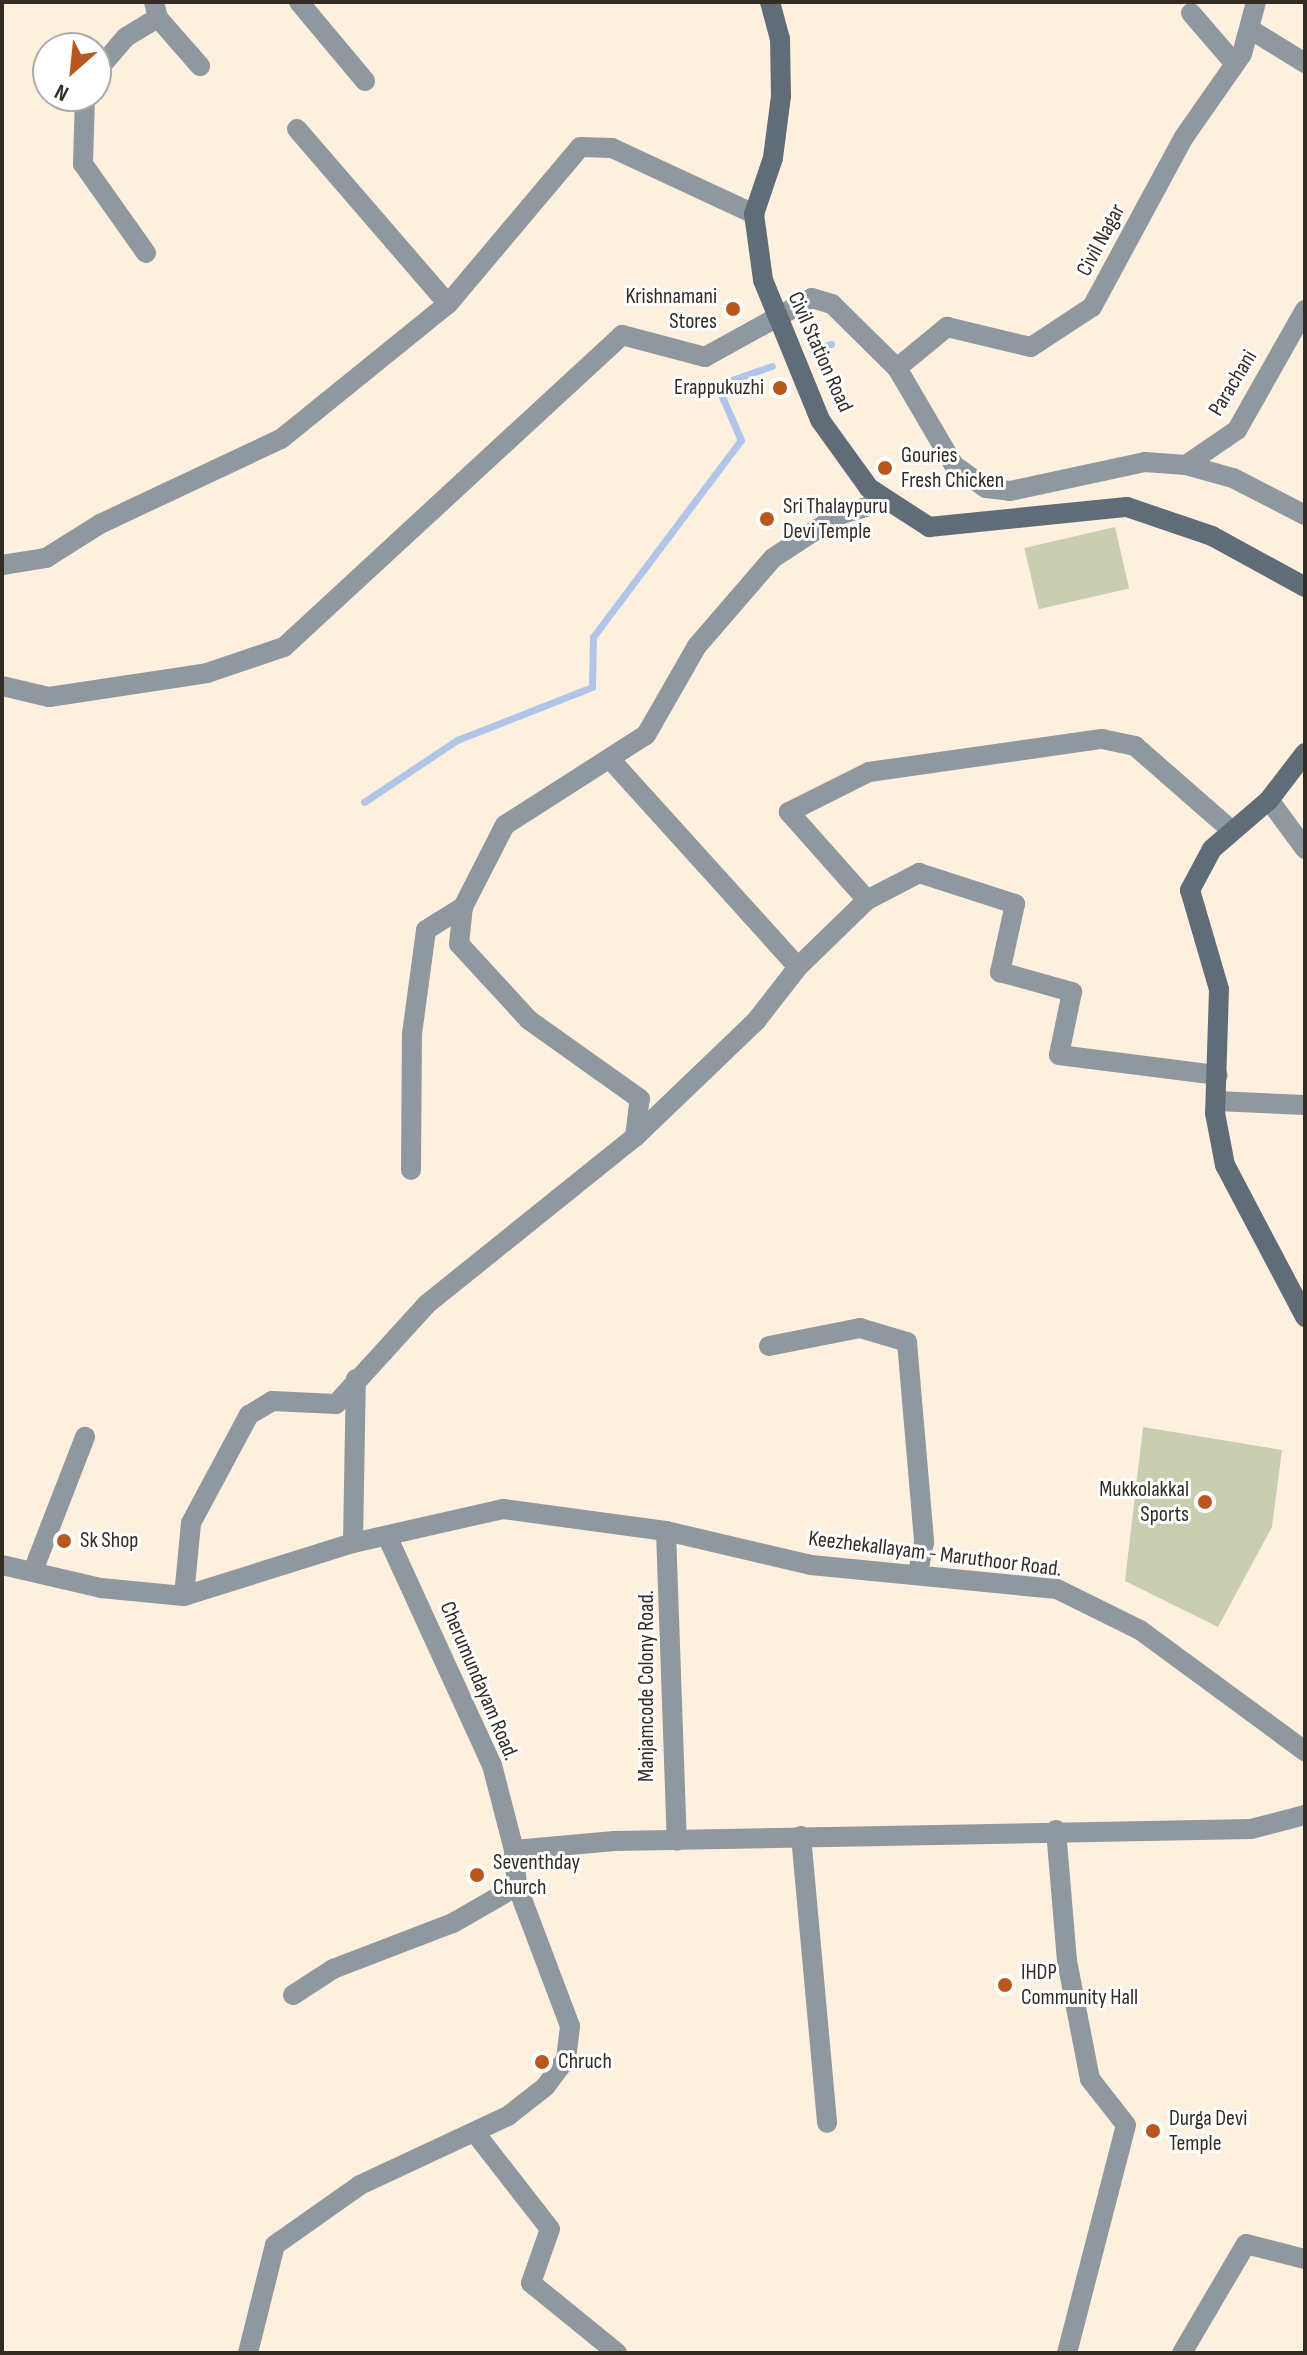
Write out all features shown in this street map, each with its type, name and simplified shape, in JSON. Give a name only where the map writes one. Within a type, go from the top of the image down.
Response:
[{"type":"main road","name":"Civil Station Road","points":[[770,2],[780,39],[781,96],[773,158],[754,214],[773,318],[820,420],[883,502],[929,527],[1127,507],[1212,536],[1305,587]]},
{"type":"main road","points":[[1305,753],[1269,800],[1231,830],[1196,871],[1190,890],[1219,989],[1216,1101],[1225,1165],[1305,1317]]},
{"type":"street","points":[[299,2],[365,81]]},
{"type":"street","name":"Civil Nagar","points":[[897,368],[947,327],[1031,347],[1092,307],[1184,137],[1235,64],[1253,31],[1256,2]]},
{"type":"street","points":[[112,53],[156,10],[200,66]]},
{"type":"street","points":[[1191,13],[1235,64]]},
{"type":"street","points":[[1253,31],[1305,63]]},
{"type":"street","points":[[85,112],[83,164],[146,253]]},
{"type":"street","points":[[297,129],[448,304]]},
{"type":"street","points":[[2,565],[46,558],[100,524],[281,439],[448,304],[585,145],[612,148],[754,214]]},
{"type":"street","points":[[2,686],[49,697],[207,673],[284,647],[622,335],[705,357],[812,298],[832,304],[897,368],[954,465],[986,488],[1010,491],[1145,462],[1186,465],[1233,478],[1305,515]]},
{"type":"street","name":"Parachani","points":[[1186,465],[1237,430],[1305,310]]},
{"type":"street","points":[[635,1137],[640,1099],[529,1020],[459,944],[463,907],[505,825],[646,735],[697,646],[773,558],[839,515],[883,502]]},
{"type":"street","points":[[867,900],[789,812],[869,772],[1102,739],[1135,746],[1231,830]]},
{"type":"street","points":[[610,759],[798,967]]},
{"type":"street","points":[[1269,800],[1305,849]]},
{"type":"street","points":[[184,1596],[191,1523],[249,1415],[272,1401],[336,1404],[356,1379],[493,1246],[635,1137],[756,1021],[798,967],[867,900],[919,873],[1015,904],[1000,972],[1072,992],[1059,1055],[1218,1075]]},
{"type":"street","points":[[411,1170],[412,1034],[426,930],[463,907]]},
{"type":"street","points":[[1216,1101],[1305,1105]]},
{"type":"street","points":[[769,1346],[860,1328],[907,1342],[924,1542],[918,1572]]},
{"type":"street","points":[[353,1543],[356,1379]]},
{"type":"street","points":[[33,1571],[85,1437]]},
{"type":"street","name":"Keezhekallayam - Maruthoor Road.","points":[[2,1565],[101,1588],[184,1596],[353,1543],[503,1509],[666,1531],[811,1565],[918,1572],[1057,1589],[1140,1630],[1305,1751]]},
{"type":"street","name":"Manjamcode Colony Road.","points":[[666,1531],[677,1841]]},
{"type":"street","name":"Cherumundayam Road.","points":[[248,2353],[275,2245],[360,2185],[476,2134],[545,2087],[566,2059],[570,2026],[517,1886],[514,1850],[492,1765],[387,1536]]},
{"type":"street","points":[[514,1850],[801,1836],[1251,1829],[1305,1815]]},
{"type":"street","points":[[1056,1830],[1067,1961],[1090,2079],[1126,2125],[1067,2353]]},
{"type":"street","points":[[801,1836],[827,2123]]},
{"type":"street","points":[[293,1995],[333,1969],[453,1923],[517,1886]]},
{"type":"street","points":[[476,2134],[550,2229],[531,2283],[617,2353]]},
{"type":"street","points":[[1182,2353],[1246,2244],[1305,2259]]},
{"type":"green space","points":[[1115,527],[1129,588],[1039,609],[1024,548]]},
{"type":"green space","name":"Mukkolakkal Sports","points":[[1143,1427],[1282,1450],[1272,1527],[1218,1627],[1125,1581]]},
{"type":"waterway","points":[[812,350],[831,344]]},
{"type":"waterway","points":[[364,802],[457,740],[592,687],[593,637],[741,440],[717,385],[772,366]]},
{"type":"place","name":"Krishnamani Stores","points":[[733,309]]},
{"type":"place","name":"Erappukuzhi","points":[[780,388]]},
{"type":"place","name":"Gouries Fresh Chicken","points":[[885,468]]},
{"type":"place","name":"Sri Thalaypuru Devi Temple","points":[[767,519]]},
{"type":"place","name":"Mukkolakkal Sports","points":[[1205,1502]]},
{"type":"place","name":"Sk Shop","points":[[64,1541]]},
{"type":"place","name":"Seventhday Church","points":[[477,1875]]},
{"type":"place","name":"IHDP Community Hall","points":[[1005,1985]]},
{"type":"place","name":"Chruch","points":[[542,2062]]},
{"type":"place","name":"Durga Devi Temple","points":[[1153,2131]]}]
